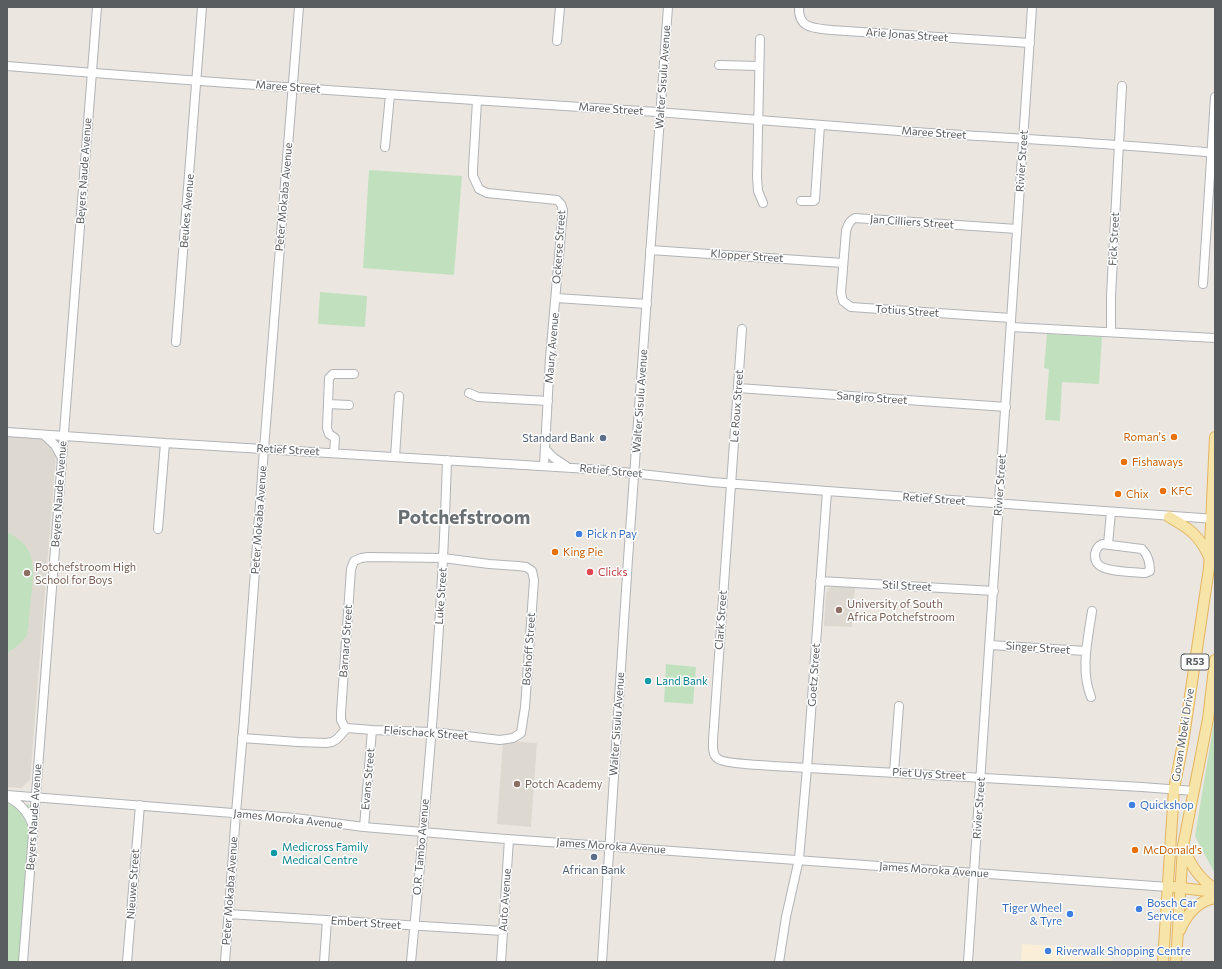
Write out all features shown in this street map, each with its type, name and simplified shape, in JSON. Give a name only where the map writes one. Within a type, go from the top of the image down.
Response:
[{"type":"main road","name":"Govan Mbeki Drive","points":[[1163,962],[1174,789],[1197,649],[1209,559],[1213,519],[1215,437]]},
{"type":"main road","points":[[1169,516],[1184,525],[1197,536],[1205,548],[1209,559]]},
{"type":"main road","name":"Govan Mbeki Drive","points":[[1176,962],[1183,846],[1208,719],[1215,660]]},
{"type":"main road","points":[[1183,846],[1197,874],[1215,889]]},
{"type":"main road","name":"James Moroka Avenue","points":[[1168,886],[1215,892]]},
{"type":"main road","points":[[1178,935],[1184,921],[1193,909],[1202,902],[1215,898]]},
{"type":"street","name":"Beyers Naude Avenue","points":[[23,962],[96,7]]},
{"type":"street","name":"Beukes Avenue","points":[[176,342],[202,7]]},
{"type":"street","name":"Peter Mokaba Avenue","points":[[225,962],[299,7]]},
{"type":"street","points":[[557,42],[560,7]]},
{"type":"street","name":"Walter Sisulu Avenue","points":[[602,962],[634,473],[668,7]]},
{"type":"street","name":"Arie Jonas Street","points":[[799,7],[800,19],[809,27],[831,30],[1030,43]]},
{"type":"street","name":"Rivier Street","points":[[968,962],[1032,7]]},
{"type":"street","points":[[760,39],[757,177],[758,192],[763,203]]},
{"type":"street","points":[[719,65],[759,66]]},
{"type":"street","name":"Maree Street","points":[[7,66],[390,95],[660,112],[758,121],[1213,152]]},
{"type":"street","name":"Fick Street","points":[[1112,332],[1111,296],[1122,86]]},
{"type":"street","points":[[385,147],[390,95]]},
{"type":"street","points":[[1203,284],[1213,152],[1215,96]]},
{"type":"street","name":"Ockerse Street","points":[[477,101],[473,176],[479,189],[493,193],[551,198],[559,201],[561,204],[563,210],[556,298]]},
{"type":"street","points":[[801,201],[815,200],[820,125]]},
{"type":"street","name":"Jan Cilliers Street","points":[[843,263],[847,227],[851,220],[855,218],[1017,229]]},
{"type":"street","name":"Klopper Street","points":[[650,250],[843,263]]},
{"type":"street","name":"Totius Street","points":[[843,263],[841,293],[843,301],[851,307],[1012,318]]},
{"type":"street","name":"Maury Avenue","points":[[544,466],[556,298],[647,304]]},
{"type":"street","points":[[1011,327],[1215,338]]},
{"type":"street","name":"Le Roux Street","points":[[731,483],[742,329]]},
{"type":"street","points":[[334,453],[335,438],[328,431],[330,378],[333,374],[354,374]]},
{"type":"street","name":"Sangiro Street","points":[[738,388],[1006,407]]},
{"type":"street","points":[[469,393],[478,397],[548,401]]},
{"type":"street","points":[[395,457],[399,396]]},
{"type":"street","points":[[328,404],[349,405]]},
{"type":"street","name":"Retief Street","points":[[7,432],[63,437],[568,467],[827,492],[1213,519]]},
{"type":"street","points":[[44,435],[55,445],[62,456]]},
{"type":"street","points":[[158,529],[165,443]]},
{"type":"street","points":[[545,449],[554,458],[568,467]]},
{"type":"street","name":"Luke Street","points":[[432,732],[443,558],[447,460]]},
{"type":"street","name":"Clark Street","points":[[715,756],[713,740],[731,483]]},
{"type":"street","name":"Goetz Street","points":[[779,962],[786,917],[799,859],[827,492]]},
{"type":"street","points":[[1108,544],[1111,512]]},
{"type":"street","points":[[1102,544],[1108,544],[1142,549],[1147,556],[1150,571],[1145,573],[1114,570],[1100,566],[1096,561],[1096,549],[1102,544]]},
{"type":"street","name":"Barnard Street","points":[[348,728],[342,724],[341,713],[351,569],[354,561],[361,558],[443,558]]},
{"type":"street","name":"Boshoff Street","points":[[443,558],[526,567],[532,571],[534,580],[525,707],[521,733]]},
{"type":"street","name":"Stil Street","points":[[820,581],[994,591]]},
{"type":"street","name":"Singer Street","points":[[1091,698],[1086,681],[1086,651],[1092,611]]},
{"type":"street","name":"Singer Street","points":[[990,645],[1086,651]]},
{"type":"street","points":[[894,772],[899,706]]},
{"type":"street","points":[[242,738],[326,743],[337,739],[348,728]]},
{"type":"street","name":"Fleischack Street","points":[[348,728],[432,732],[500,740],[512,738],[521,733]]},
{"type":"street","name":"Evans Street","points":[[364,827],[372,730]]},
{"type":"street","name":"O.R. Tambo Avenue","points":[[411,962],[432,732]]},
{"type":"street","name":"Piet Uys Street","points":[[715,756],[718,760],[726,762],[807,768],[981,777],[1194,791]]},
{"type":"street","points":[[7,796],[15,801],[25,811],[31,820],[34,832]]},
{"type":"street","name":"James Moroka Avenue","points":[[7,796],[295,818],[364,827],[509,839],[1168,886]]},
{"type":"street","name":"Nieuwe Street","points":[[127,962],[140,805]]},
{"type":"street","name":"Auto Avenue","points":[[501,962],[509,839]]},
{"type":"street","name":"Embert Street","points":[[228,914],[503,931]]},
{"type":"street","points":[[324,962],[327,920]]},
{"type":"shaded area","name":"Potchefstroom High School for Boys","points":[[7,436],[43,439],[56,453],[30,780],[21,788],[7,787]]},
{"type":"shaded area","name":"University of South Africa Potchefstroom","points":[[835,586],[855,587],[852,627],[824,626],[826,594],[829,588]]},
{"type":"shaded area","name":"Potch Academy","points":[[503,741],[537,743],[531,827],[497,824]]},
{"type":"shaded area","name":"Riverwalk Shopping Centre","points":[[1022,944],[1075,947],[1074,956],[1112,958],[1111,962],[1021,962]]},
{"type":"green space","points":[[369,170],[462,176],[454,275],[363,268]]},
{"type":"green space","points":[[320,292],[367,296],[365,327],[318,324]]},
{"type":"green space","points":[[1047,334],[1102,337],[1099,384],[1062,382],[1060,421],[1045,420],[1049,369],[1044,368]]},
{"type":"green space","points":[[7,532],[18,539],[25,546],[30,555],[33,574],[27,634],[16,647],[7,653]]},
{"type":"green space","points":[[666,664],[696,667],[693,704],[664,702]]},
{"type":"green space","points":[[1215,716],[1215,874],[1195,836]]},
{"type":"green space","points":[[7,803],[31,805],[19,962],[7,962]]},
{"type":"place","name":"Roman's","points":[[1174,437]]},
{"type":"place","name":"Standard Bank","points":[[603,438]]},
{"type":"place","name":"Fishaways","points":[[1124,462]]},
{"type":"place","name":"KFC","points":[[1163,491]]},
{"type":"place","name":"Chix","points":[[1118,494]]},
{"type":"place","name":"Pick n Pay","points":[[579,534]]},
{"type":"place","name":"King Pie","points":[[555,552]]},
{"type":"place","name":"Clicks","points":[[590,572]]},
{"type":"place","name":"Potchefstroom High School for Boys","points":[[27,573]]},
{"type":"place","name":"University of South Africa Potchefstroom","points":[[839,610]]},
{"type":"place","name":"Land Bank","points":[[648,681]]},
{"type":"place","name":"Potch Academy","points":[[517,784]]},
{"type":"place","name":"Quickshop","points":[[1132,805]]},
{"type":"place","name":"McDonald's","points":[[1135,850]]},
{"type":"place","name":"Medicross Family Medical Centre","points":[[274,853]]},
{"type":"place","name":"African Bank","points":[[594,857]]},
{"type":"place","name":"Bosch Car Service","points":[[1139,909]]},
{"type":"place","name":"Tiger Wheel & Tyre","points":[[1070,914]]},
{"type":"place","name":"Riverwalk Shopping Centre","points":[[1048,951]]},
{"type":"district","name":"Potchefstroom","points":[[464,518]]}]
